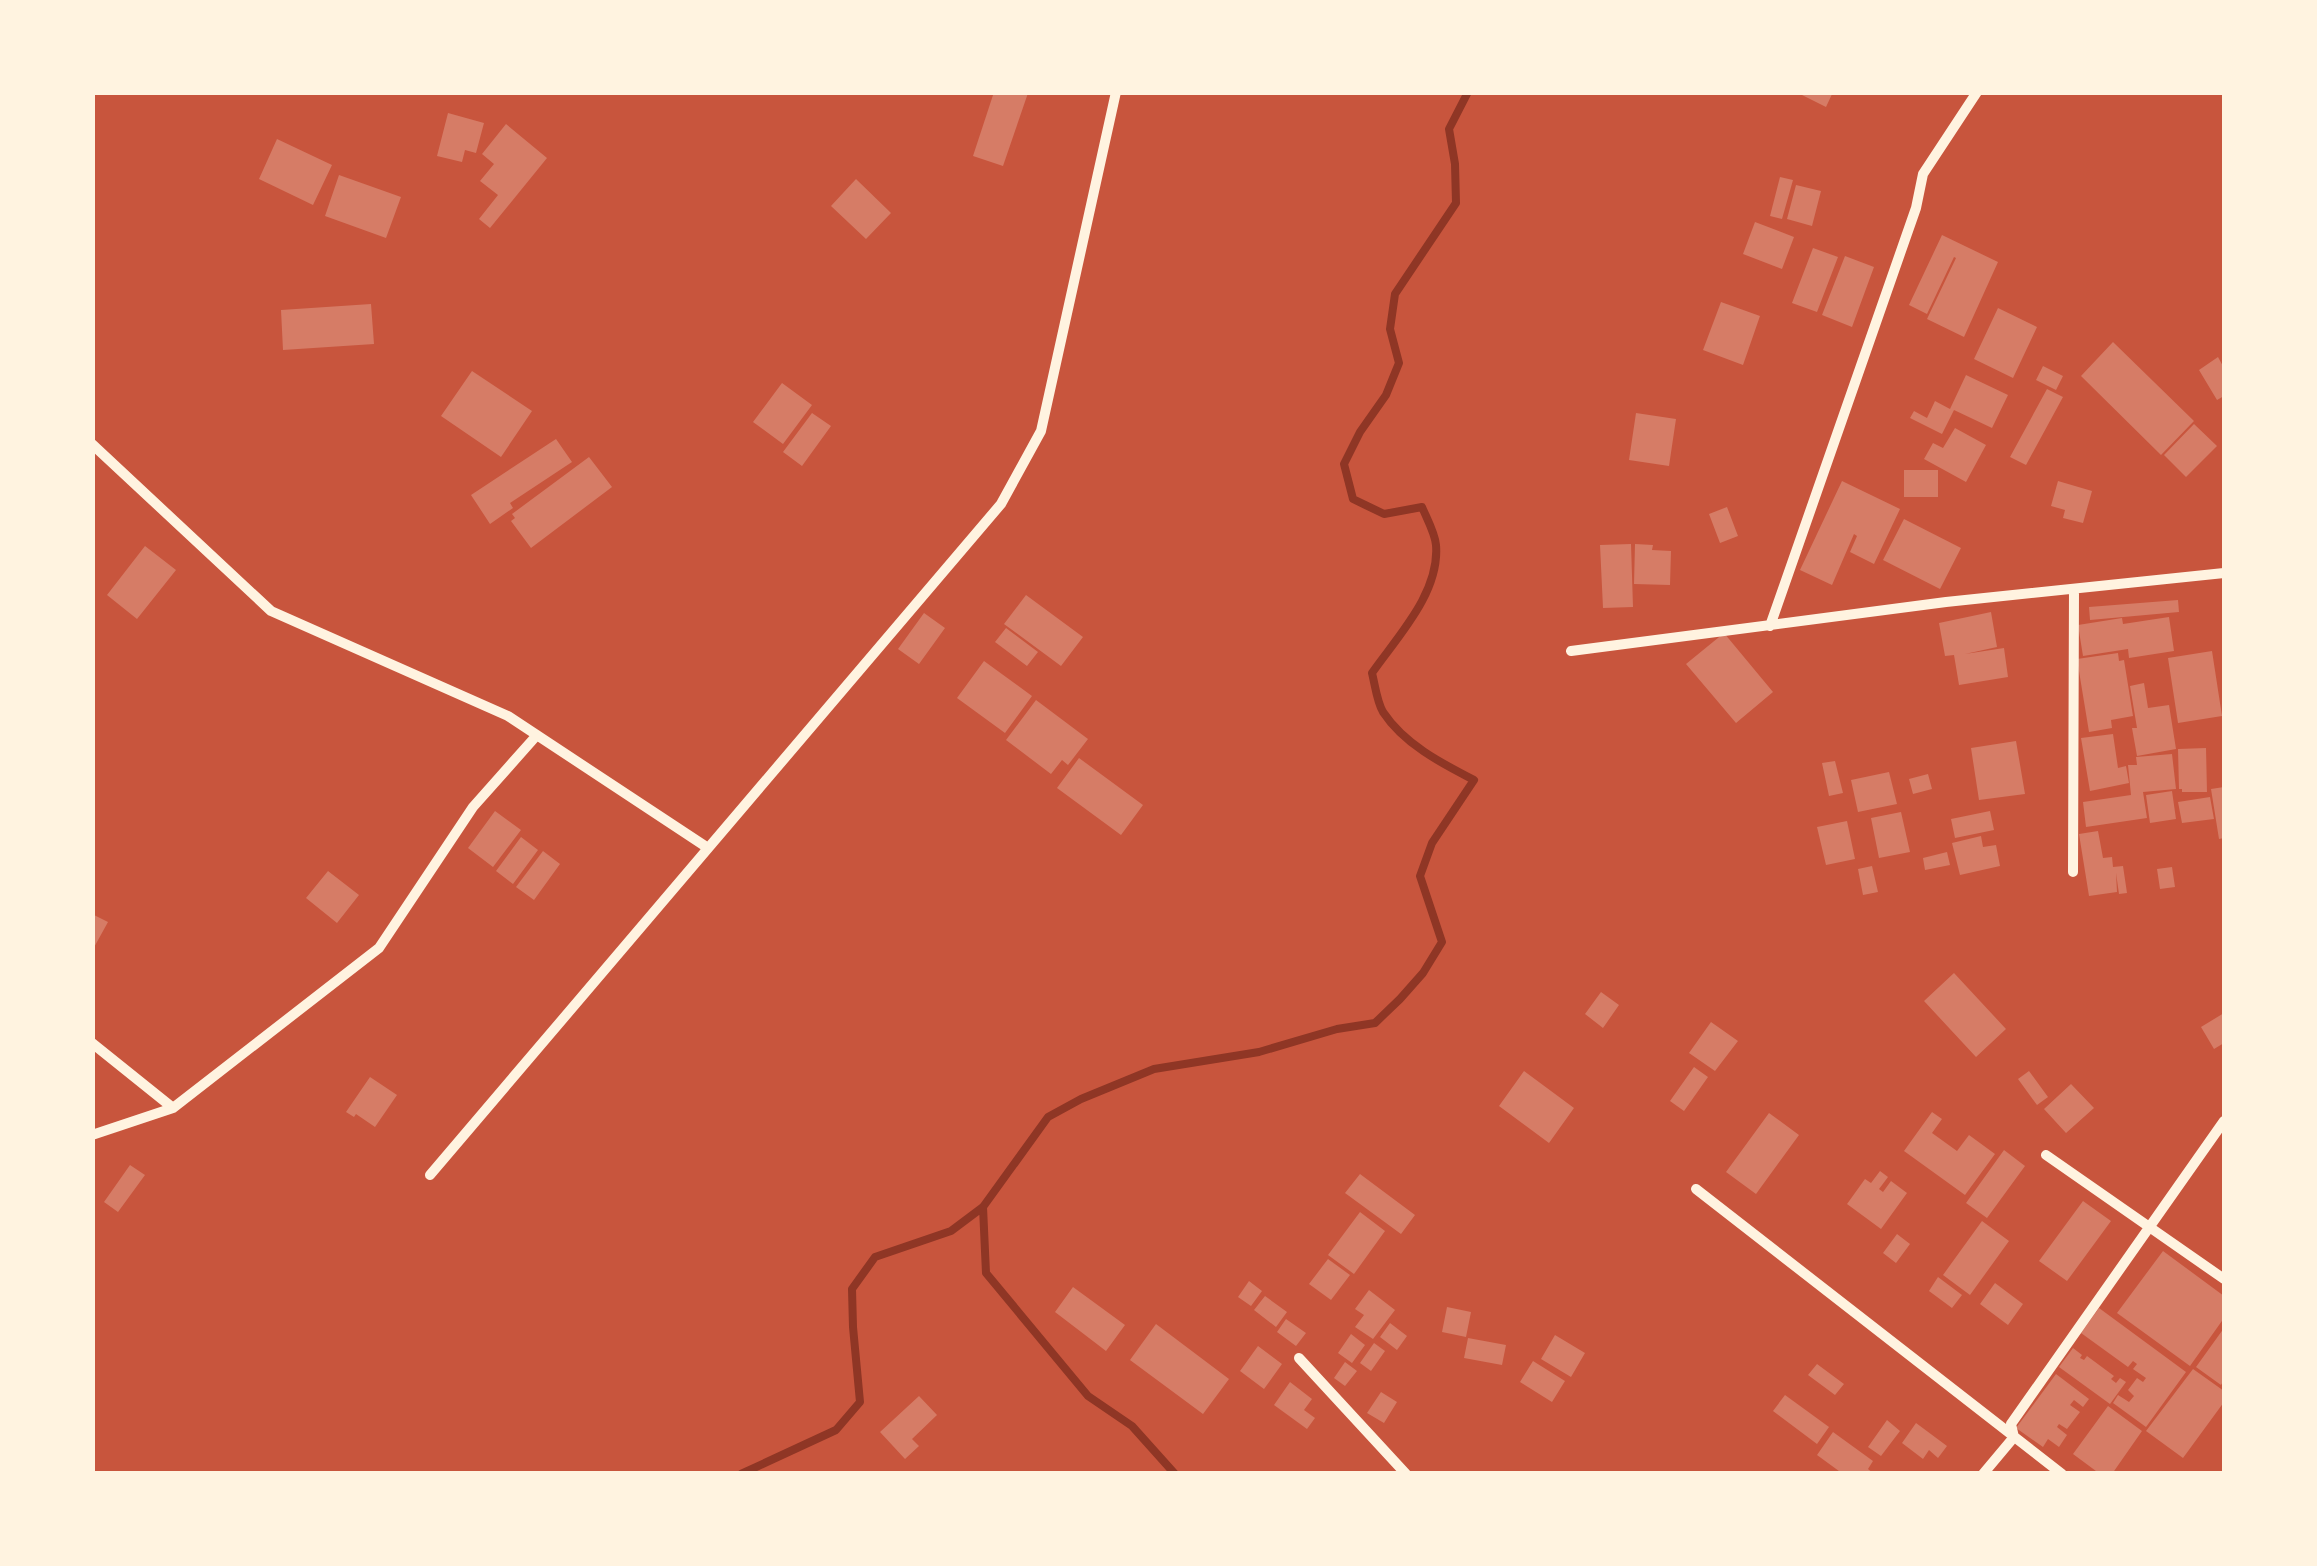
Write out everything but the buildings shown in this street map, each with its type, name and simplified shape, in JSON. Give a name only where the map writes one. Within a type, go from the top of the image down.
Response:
[{"type":"street","points":[[430,1174],[1001,504],[1041,430],[1116,92]]},
{"type":"street","points":[[1770,626],[1916,208],[1923,174],[1977,92]]},
{"type":"street","points":[[92,444],[271,611],[508,716],[708,848]]},
{"type":"street","points":[[1571,650],[1946,602],[2224,573]]},
{"type":"street","points":[[2073,872],[2074,588]]},
{"type":"street","points":[[92,1135],[172,1108],[379,948],[473,807],[537,735]]},
{"type":"street","points":[[92,1043],[172,1108]]},
{"type":"street","points":[[2014,1438],[2010,1424],[2224,1121]]},
{"type":"street","points":[[2046,1154],[2224,1279]]},
{"type":"street","points":[[1696,1190],[2062,1474]]},
{"type":"street","points":[[1299,1358],[1406,1474]]},
{"type":"street","points":[[1983,1474],[2014,1438]]},
{"type":"waterway","points":[[741,1474],[836,1430],[860,1402],[852,1289],[875,1257],[951,1231],[983,1207],[1048,1117],[1154,1069],[1259,1052],[1337,1029],[1375,1023],[1423,973],[1442,942],[1420,876],[1432,843],[1474,780],[1401,734],[1381,708],[1372,673],[1424,597],[1435,563],[1435,540],[1422,507],[1384,514],[1353,499],[1344,464],[1386,395],[1399,363],[1390,329],[1395,294],[1456,203],[1449,129],[1468,92]]},
{"type":"waterway","points":[[983,1207],[986,1273],[1088,1396],[1132,1426],[1175,1474]]}]
